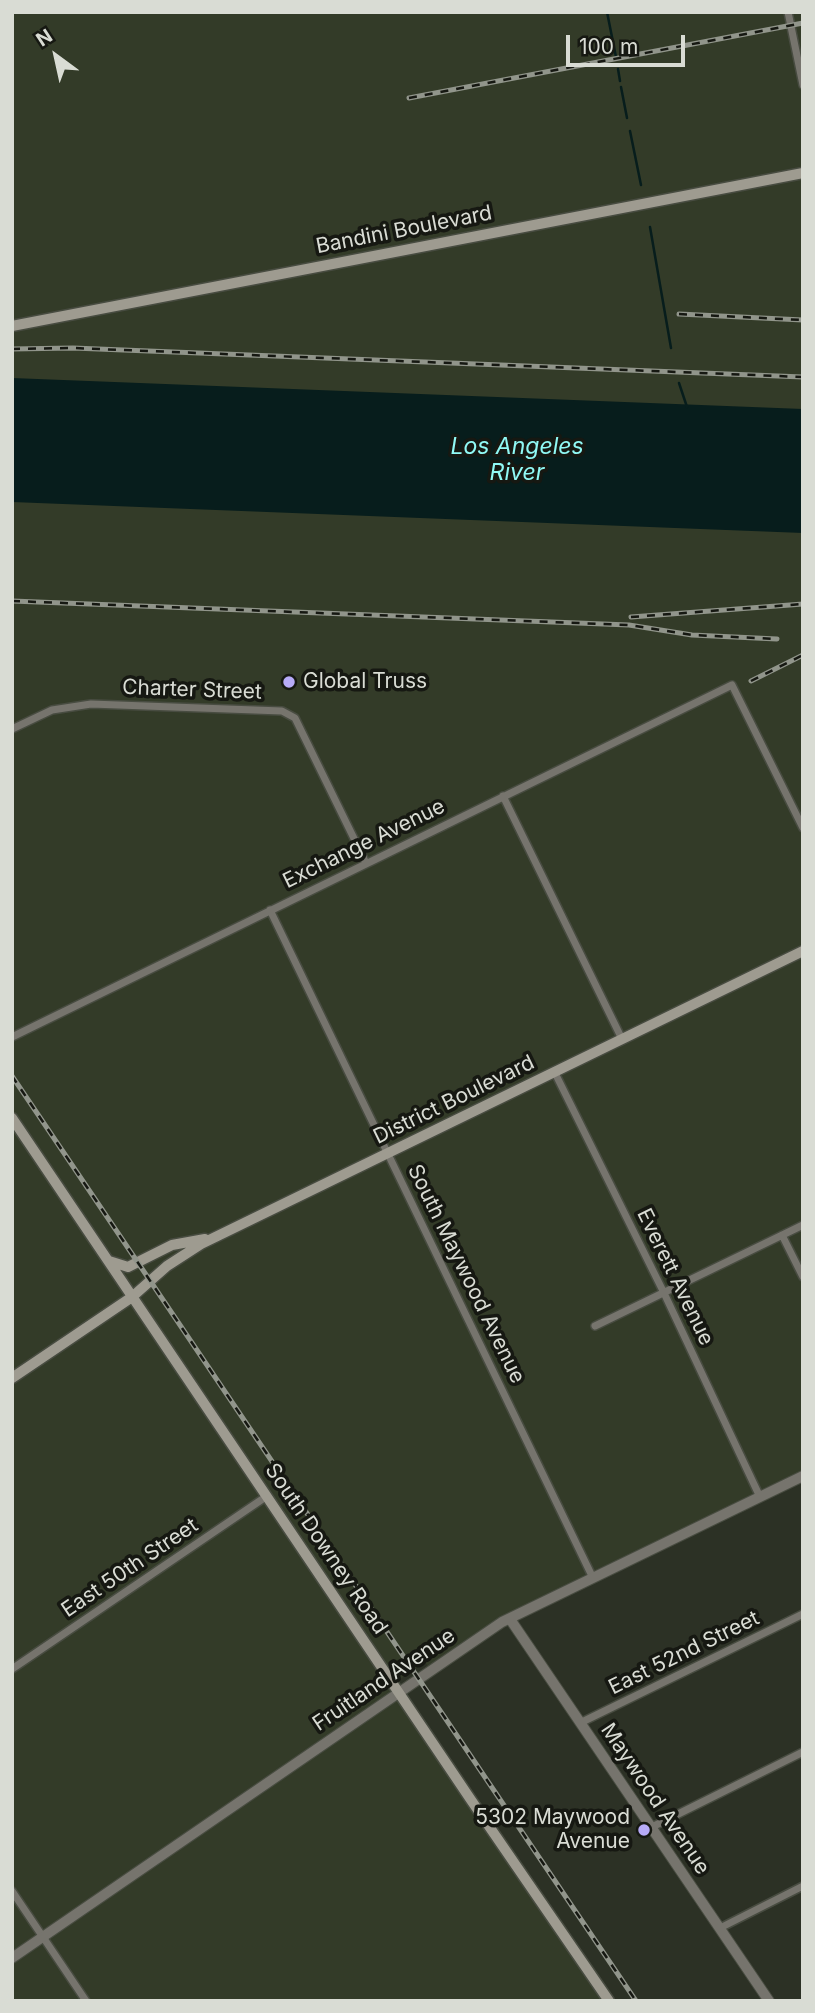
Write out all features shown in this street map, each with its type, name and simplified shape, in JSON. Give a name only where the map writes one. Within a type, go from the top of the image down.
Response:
[{"type":"main road","name":"Bandini Boulevard","points":[[12,326],[803,173]]},
{"type":"main road","name":"District Boulevard","points":[[12,1378],[132,1297],[181,1256],[211,1239],[803,951]]},
{"type":"main road","name":"South Downey Road","points":[[12,1118],[609,2001]]},
{"type":"main road","points":[[108,1260],[128,1266],[172,1245],[211,1239]]},
{"type":"street","points":[[788,12],[803,85]]},
{"type":"street","name":"Exchange Avenue","points":[[12,1037],[732,685],[803,828]]},
{"type":"street","name":"Charter Street","points":[[12,729],[52,710],[91,704],[282,711],[295,718],[366,863]]},
{"type":"street","points":[[503,796],[622,1040]]},
{"type":"street","name":"South Maywood Avenue","points":[[270,909],[593,1578]]},
{"type":"street","name":"Everett Avenue","points":[[555,1073],[664,1293],[760,1497]]},
{"type":"street","points":[[595,1326],[803,1225]]},
{"type":"street","points":[[782,1235],[803,1277]]},
{"type":"street","name":"Fruitland Avenue","points":[[12,1958],[399,1692],[510,1619],[803,1476]]},
{"type":"street","name":"East 50th Street","points":[[12,1669],[267,1496]]},
{"type":"street","name":"East 52nd Street","points":[[580,1723],[803,1614]]},
{"type":"street","name":"Maywood Avenue","points":[[510,1619],[769,2001]]},
{"type":"street","points":[[652,1827],[803,1752]]},
{"type":"street","points":[[720,1928],[803,1886]]},
{"type":"street","points":[[12,1891],[86,2001]]},
{"type":"shaded area","points":[[12,12],[803,12],[803,1478],[516,1616],[432,1672],[425,1662],[390,1686],[602,2001],[12,2001]]},
{"type":"water","name":"Los Angeles River","points":[[12,378],[803,409],[803,533],[12,502]]},
{"type":"waterway","points":[[607,12],[616,57]]},
{"type":"waterway","points":[[618,69],[620,81]]},
{"type":"waterway","points":[[621,87],[627,118]]},
{"type":"waterway","points":[[630,131],[641,185]]},
{"type":"waterway","points":[[650,227],[671,348]]},
{"type":"waterway","points":[[679,383],[687,407]]},
{"type":"railway","points":[[409,98],[803,23]]},
{"type":"railway","points":[[679,314],[803,320]]},
{"type":"railway","points":[[12,349],[73,348],[803,377]]},
{"type":"railway","points":[[12,601],[629,625],[692,635],[777,639]]},
{"type":"railway","points":[[631,617],[803,604]]},
{"type":"railway","points":[[751,681],[803,655]]},
{"type":"railway","points":[[12,1076],[636,2001]]},
{"type":"place","name":"Global Truss","points":[[289,682]]},
{"type":"place","name":"5302 Maywood Avenue","points":[[644,1830]]}]
